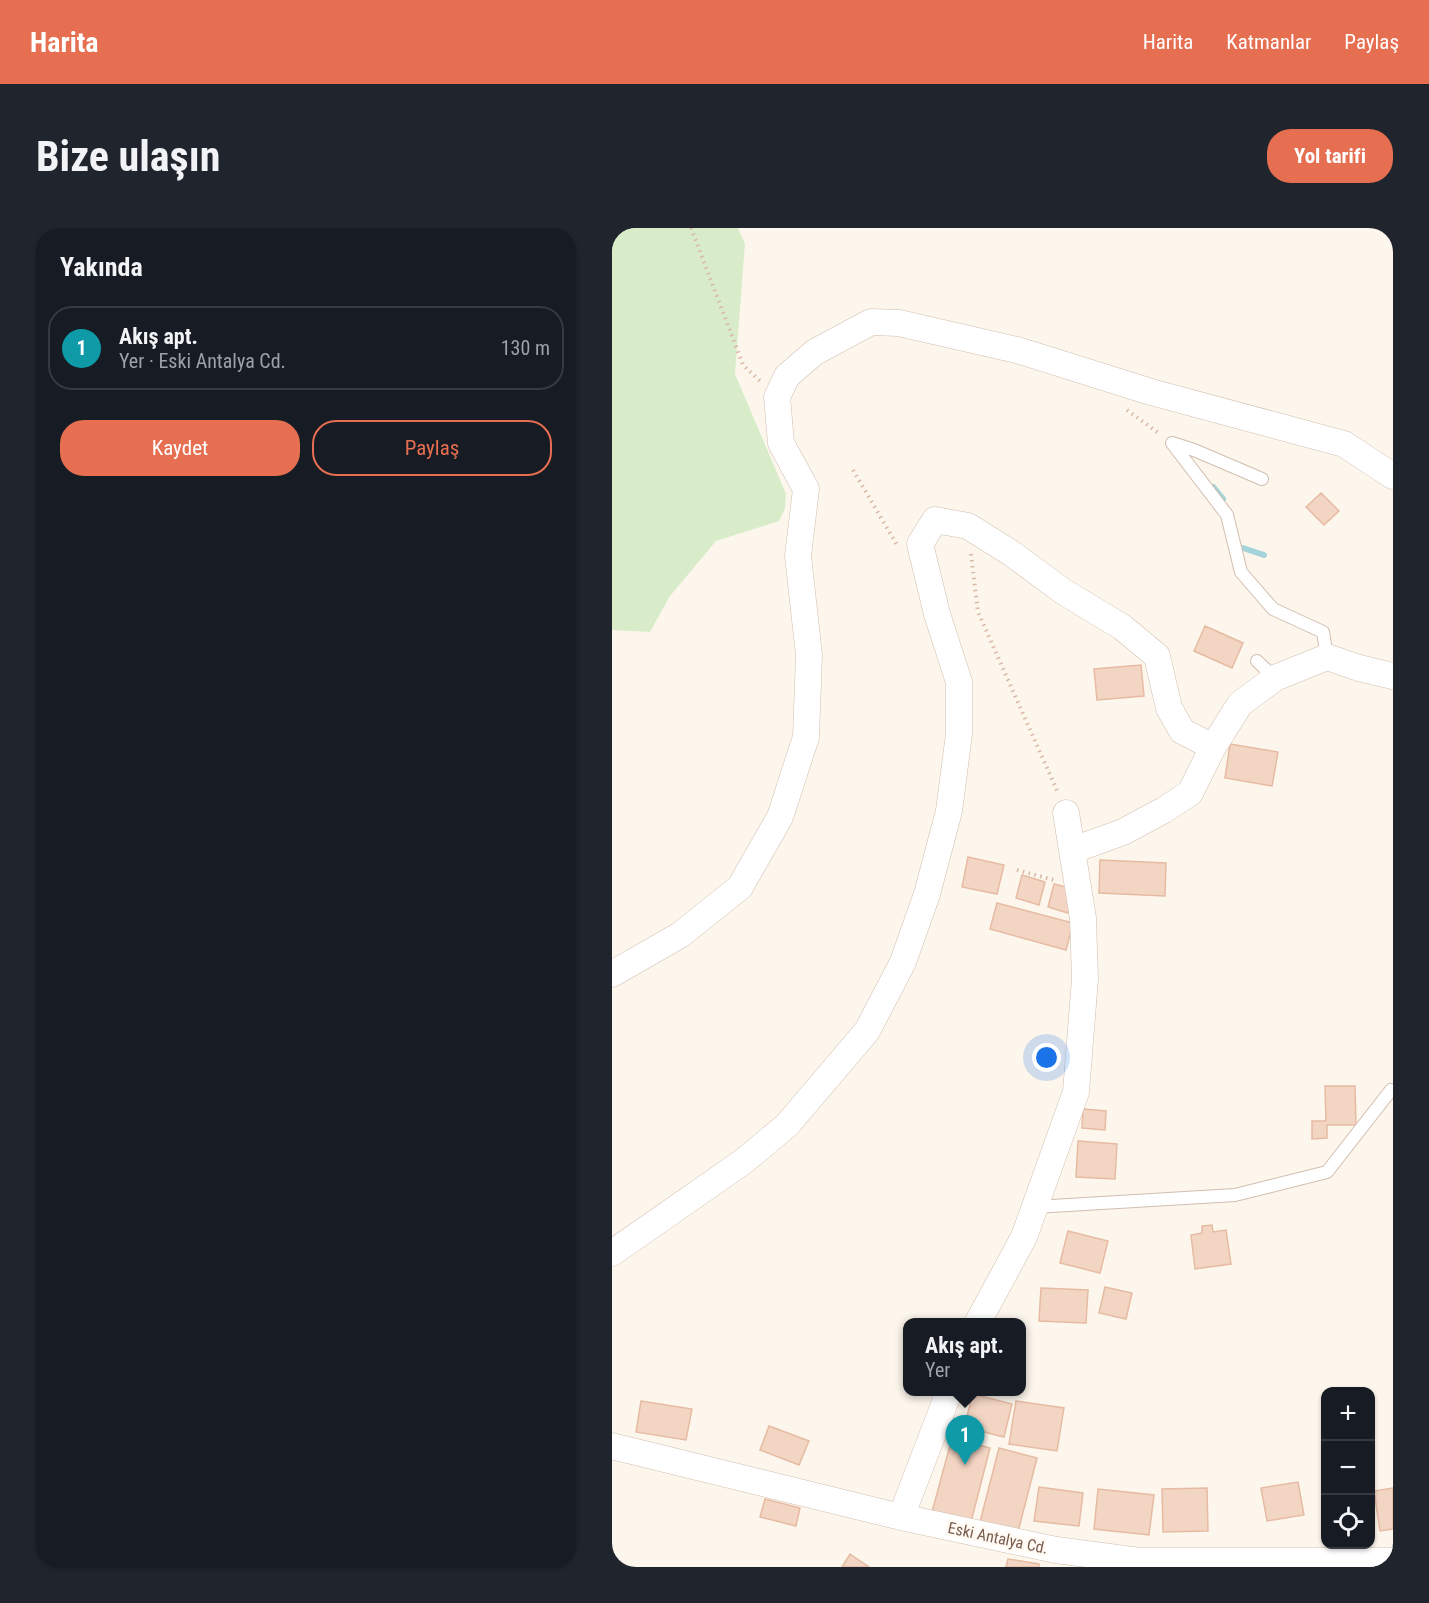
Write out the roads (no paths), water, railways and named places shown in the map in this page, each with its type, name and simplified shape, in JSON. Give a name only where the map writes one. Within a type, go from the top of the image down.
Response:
[{"type":"street","points":[[612,974],[680,935],[740,887],[780,817],[806,737],[809,655],[798,556],[806,489],[781,443],[777,397],[787,376],[814,352],[871,322],[899,323],[1017,350],[1151,392],[1344,444],[1393,477]]},
{"type":"street","points":[[612,1254],[744,1161],[787,1125],[867,1030],[903,962],[927,894],[949,811],[959,734],[959,682],[937,614],[920,544],[935,520],[968,526],[1064,592],[1122,627],[1157,656],[1168,708],[1182,731],[1213,747]]},
{"type":"street","points":[[1073,850],[1123,831],[1164,810],[1190,793],[1213,747],[1240,704],[1266,670],[1327,657],[1393,676]]},
{"type":"street","points":[[981,1318],[1024,1237],[1076,1092],[1085,979],[1083,918],[1066,813]]},
{"type":"street","points":[[901,1517],[947,1396]]},
{"type":"street","name":"Eski Antalya Cd.","points":[[612,1446],[901,1517],[1055,1559],[1353,1565],[1393,1561]]},
{"type":"lane","points":[[1262,479],[1173,443],[1227,515],[1241,572],[1273,609],[1323,632],[1327,657]]},
{"type":"lane","points":[[1035,1208],[1235,1194],[1327,1172],[1391,1090],[1393,1091]]},
{"type":"waterway","points":[[1213,487],[1223,499]]},
{"type":"waterway","points":[[1243,548],[1264,555]]},
{"type":"place","name":"Akış apt.","points":[[965,1465]]}]
